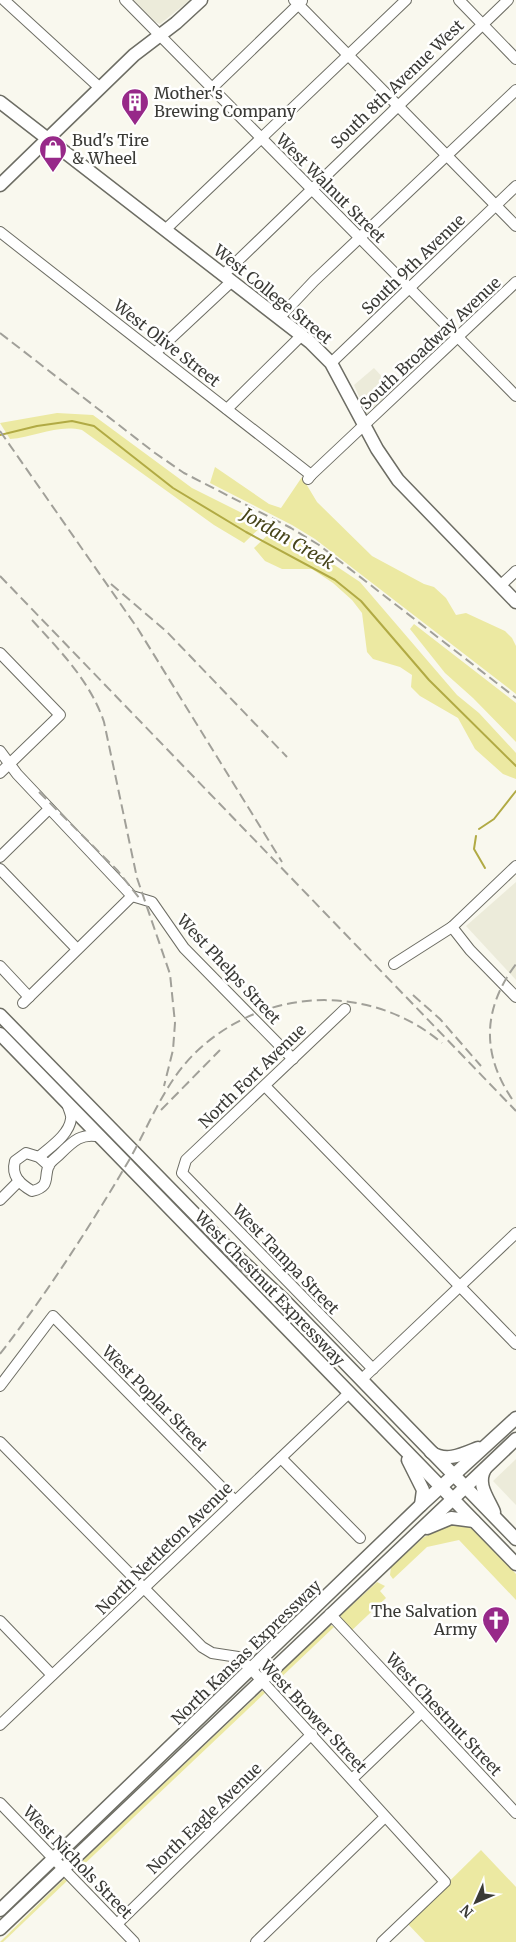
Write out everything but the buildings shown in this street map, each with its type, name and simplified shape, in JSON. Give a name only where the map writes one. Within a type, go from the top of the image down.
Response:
[{"type":"main road","points":[[0,184],[100,88],[158,35],[176,23],[201,0]]},
{"type":"main road","name":"West College Street","points":[[0,102],[302,335],[331,363],[384,459],[406,490],[516,602]]},
{"type":"main road","name":"West Chestnut Expressway","points":[[0,1015],[516,1539]]},
{"type":"main road","name":"West Chestnut Expressway","points":[[0,1034],[516,1564]]},
{"type":"main road","name":"North Kansas Expressway","points":[[0,1928],[64,1867],[421,1505],[516,1418]]},
{"type":"main road","points":[[426,1448],[441,1458],[451,1457],[478,1448],[495,1437]]},
{"type":"main road","name":"North Kansas Expressway","points":[[0,1910],[256,1674],[330,1614],[516,1439]]},
{"type":"main road","points":[[400,1444],[423,1490],[421,1505]]},
{"type":"main road","points":[[485,1468],[481,1479],[498,1521]]},
{"type":"main road","points":[[413,1535],[451,1518],[470,1519],[475,1522]]},
{"type":"street","points":[[4,0],[100,88]]},
{"type":"street","name":"West Walnut Street","points":[[125,0],[260,139],[516,396]]},
{"type":"street","points":[[166,230],[406,0]]},
{"type":"street","points":[[459,0],[516,59]]},
{"type":"street","name":"South 8th Avenue West","points":[[156,352],[310,189],[508,0]]},
{"type":"street","points":[[211,89],[298,1],[396,106],[516,226]]},
{"type":"street","points":[[279,318],[446,155],[516,90]]},
{"type":"street","name":"South 9th Avenue","points":[[331,363],[516,186]]},
{"type":"street","name":"West Olive Street","points":[[0,232],[156,352],[310,477]]},
{"type":"street","name":"South Broadway Avenue","points":[[310,477],[516,282]]},
{"type":"street","points":[[228,409],[302,335]]},
{"type":"street","points":[[500,586],[516,570]]},
{"type":"street","points":[[0,653],[60,715],[0,773]]},
{"type":"street","name":"West Phelps Street","points":[[0,751],[50,809],[132,896],[152,902],[184,948],[293,1058]]},
{"type":"street","points":[[0,857],[50,809]]},
{"type":"street","points":[[394,964],[452,927],[516,866]]},
{"type":"street","points":[[0,869],[77,949]]},
{"type":"street","points":[[0,966],[26,1000],[132,896]]},
{"type":"street","points":[[452,927],[470,950],[516,997]]},
{"type":"street","name":"North Fort Avenue","points":[[182,1167],[186,1160],[345,1009]]},
{"type":"street","points":[[266,1086],[516,1344]]},
{"type":"street","points":[[39,1156],[64,1135],[71,1118],[67,1102]]},
{"type":"street","points":[[48,1166],[39,1156],[31,1152],[26,1153],[15,1160],[15,1175],[19,1181],[32,1191],[38,1190],[44,1186],[47,1179],[48,1166],[78,1137],[90,1134],[100,1137]]},
{"type":"street","name":"West Tampa Street","points":[[182,1167],[182,1173],[185,1178],[373,1369]]},
{"type":"street","points":[[0,1200],[19,1181]]},
{"type":"street","points":[[361,1380],[516,1233]]},
{"type":"street","name":"West Poplar Street","points":[[0,1386],[53,1316],[235,1500]]},
{"type":"street","name":"North Nettleton Avenue","points":[[0,1725],[349,1392]]},
{"type":"street","name":"West Brower Street","points":[[0,1442],[207,1651],[236,1657],[256,1674],[445,1882],[382,1942]]},
{"type":"street","points":[[281,1458],[360,1538]]},
{"type":"street","name":"West Chestnut Street","points":[[330,1614],[516,1813]]},
{"type":"street","points":[[0,1622],[52,1675]]},
{"type":"street","points":[[352,1779],[421,1713]]},
{"type":"street","name":"North Eagle Avenue","points":[[117,1924],[312,1734]]},
{"type":"street","name":"West Nichols Street","points":[[0,1803],[64,1867],[134,1942]]},
{"type":"street","points":[[256,1942],[385,1817]]},
{"type":"shaded area","points":[[133,0],[190,0],[160,24],[153,21]]},
{"type":"shaded area","points":[[374,368],[396,392],[367,415],[354,385]]},
{"type":"shaded area","points":[[57,413],[93,415],[192,488],[264,524],[244,543],[214,525],[82,430],[55,430],[10,439],[0,423]]},
{"type":"shaded area","points":[[215,467],[269,504],[281,508],[302,477],[317,502],[372,556],[424,584],[434,587],[446,598],[456,615],[466,613],[505,631],[512,638],[516,646],[516,694],[315,539],[292,525],[210,483]]},
{"type":"shaded area","points":[[274,529],[309,548],[360,582],[457,695],[479,713],[516,753],[516,779],[503,774],[475,749],[458,718],[420,696],[411,687],[412,675],[400,667],[373,659],[367,652],[362,613],[352,600],[333,583],[312,569],[282,569],[265,561],[254,548]]},
{"type":"shaded area","points":[[414,624],[516,703],[516,742],[473,698],[445,673],[410,629]]},
{"type":"shaded area","points":[[516,882],[516,980],[466,926]]},
{"type":"shaded area","points":[[516,1459],[516,1505],[493,1481]]},
{"type":"shaded area","points":[[455,1523],[472,1529],[481,1536],[516,1574],[516,1600],[459,1540],[427,1547],[393,1579],[390,1575],[391,1567],[424,1537]]},
{"type":"shaded area","points":[[377,1582],[385,1586],[380,1591],[386,1598],[350,1632],[340,1619],[341,1615]]},
{"type":"shaded area","points":[[331,1625],[334,1627],[273,1685],[273,1678]]},
{"type":"shaded area","points":[[262,1691],[266,1692],[77,1871],[80,1863]]},
{"type":"shaded area","points":[[481,1850],[516,1887],[516,1942],[425,1942],[407,1923]]},
{"type":"shaded area","points":[[64,1879],[68,1880],[3,1942],[0,1942]]},
{"type":"waterway","name":"Jordan Creek","points":[[0,435],[37,426],[72,421],[94,426],[173,488],[246,532],[335,580],[361,601],[429,680],[516,766]]},
{"type":"waterway","points":[[479,829],[494,819],[516,791]]},
{"type":"waterway","points":[[476,836],[474,849],[485,868]]},
{"type":"railway","points":[[0,333],[155,453],[184,473],[291,528],[319,545],[516,698]]},
{"type":"railway","points":[[0,431],[138,629],[282,862]]},
{"type":"railway","points":[[0,576],[516,1111]]},
{"type":"railway","points":[[111,584],[167,632],[287,757]]},
{"type":"railway","points":[[32,620],[83,680],[104,722],[137,878],[170,974],[175,1023],[173,1050],[164,1086]]},
{"type":"railway","points":[[39,792],[118,871],[140,899]]},
{"type":"railway","points":[[512,1099],[495,1065],[490,1031],[497,997],[516,964]]},
{"type":"railway","points":[[413,995],[440,1019],[481,1066]]},
{"type":"railway","points":[[0,1354],[51,1284],[98,1211],[128,1162],[173,1080],[192,1056],[219,1033],[249,1016],[281,1005],[315,1000],[348,1002],[381,1009],[413,1023],[442,1043]]},
{"type":"railway","points":[[161,1110],[220,1050]]},
{"type":"place","name":"Mother's Brewing Company","points":[[135,126]]},
{"type":"place","name":"Bud's Tire & Wheel","points":[[53,173]]},
{"type":"place","name":"The Salvation Army","points":[[496,1644]]}]
